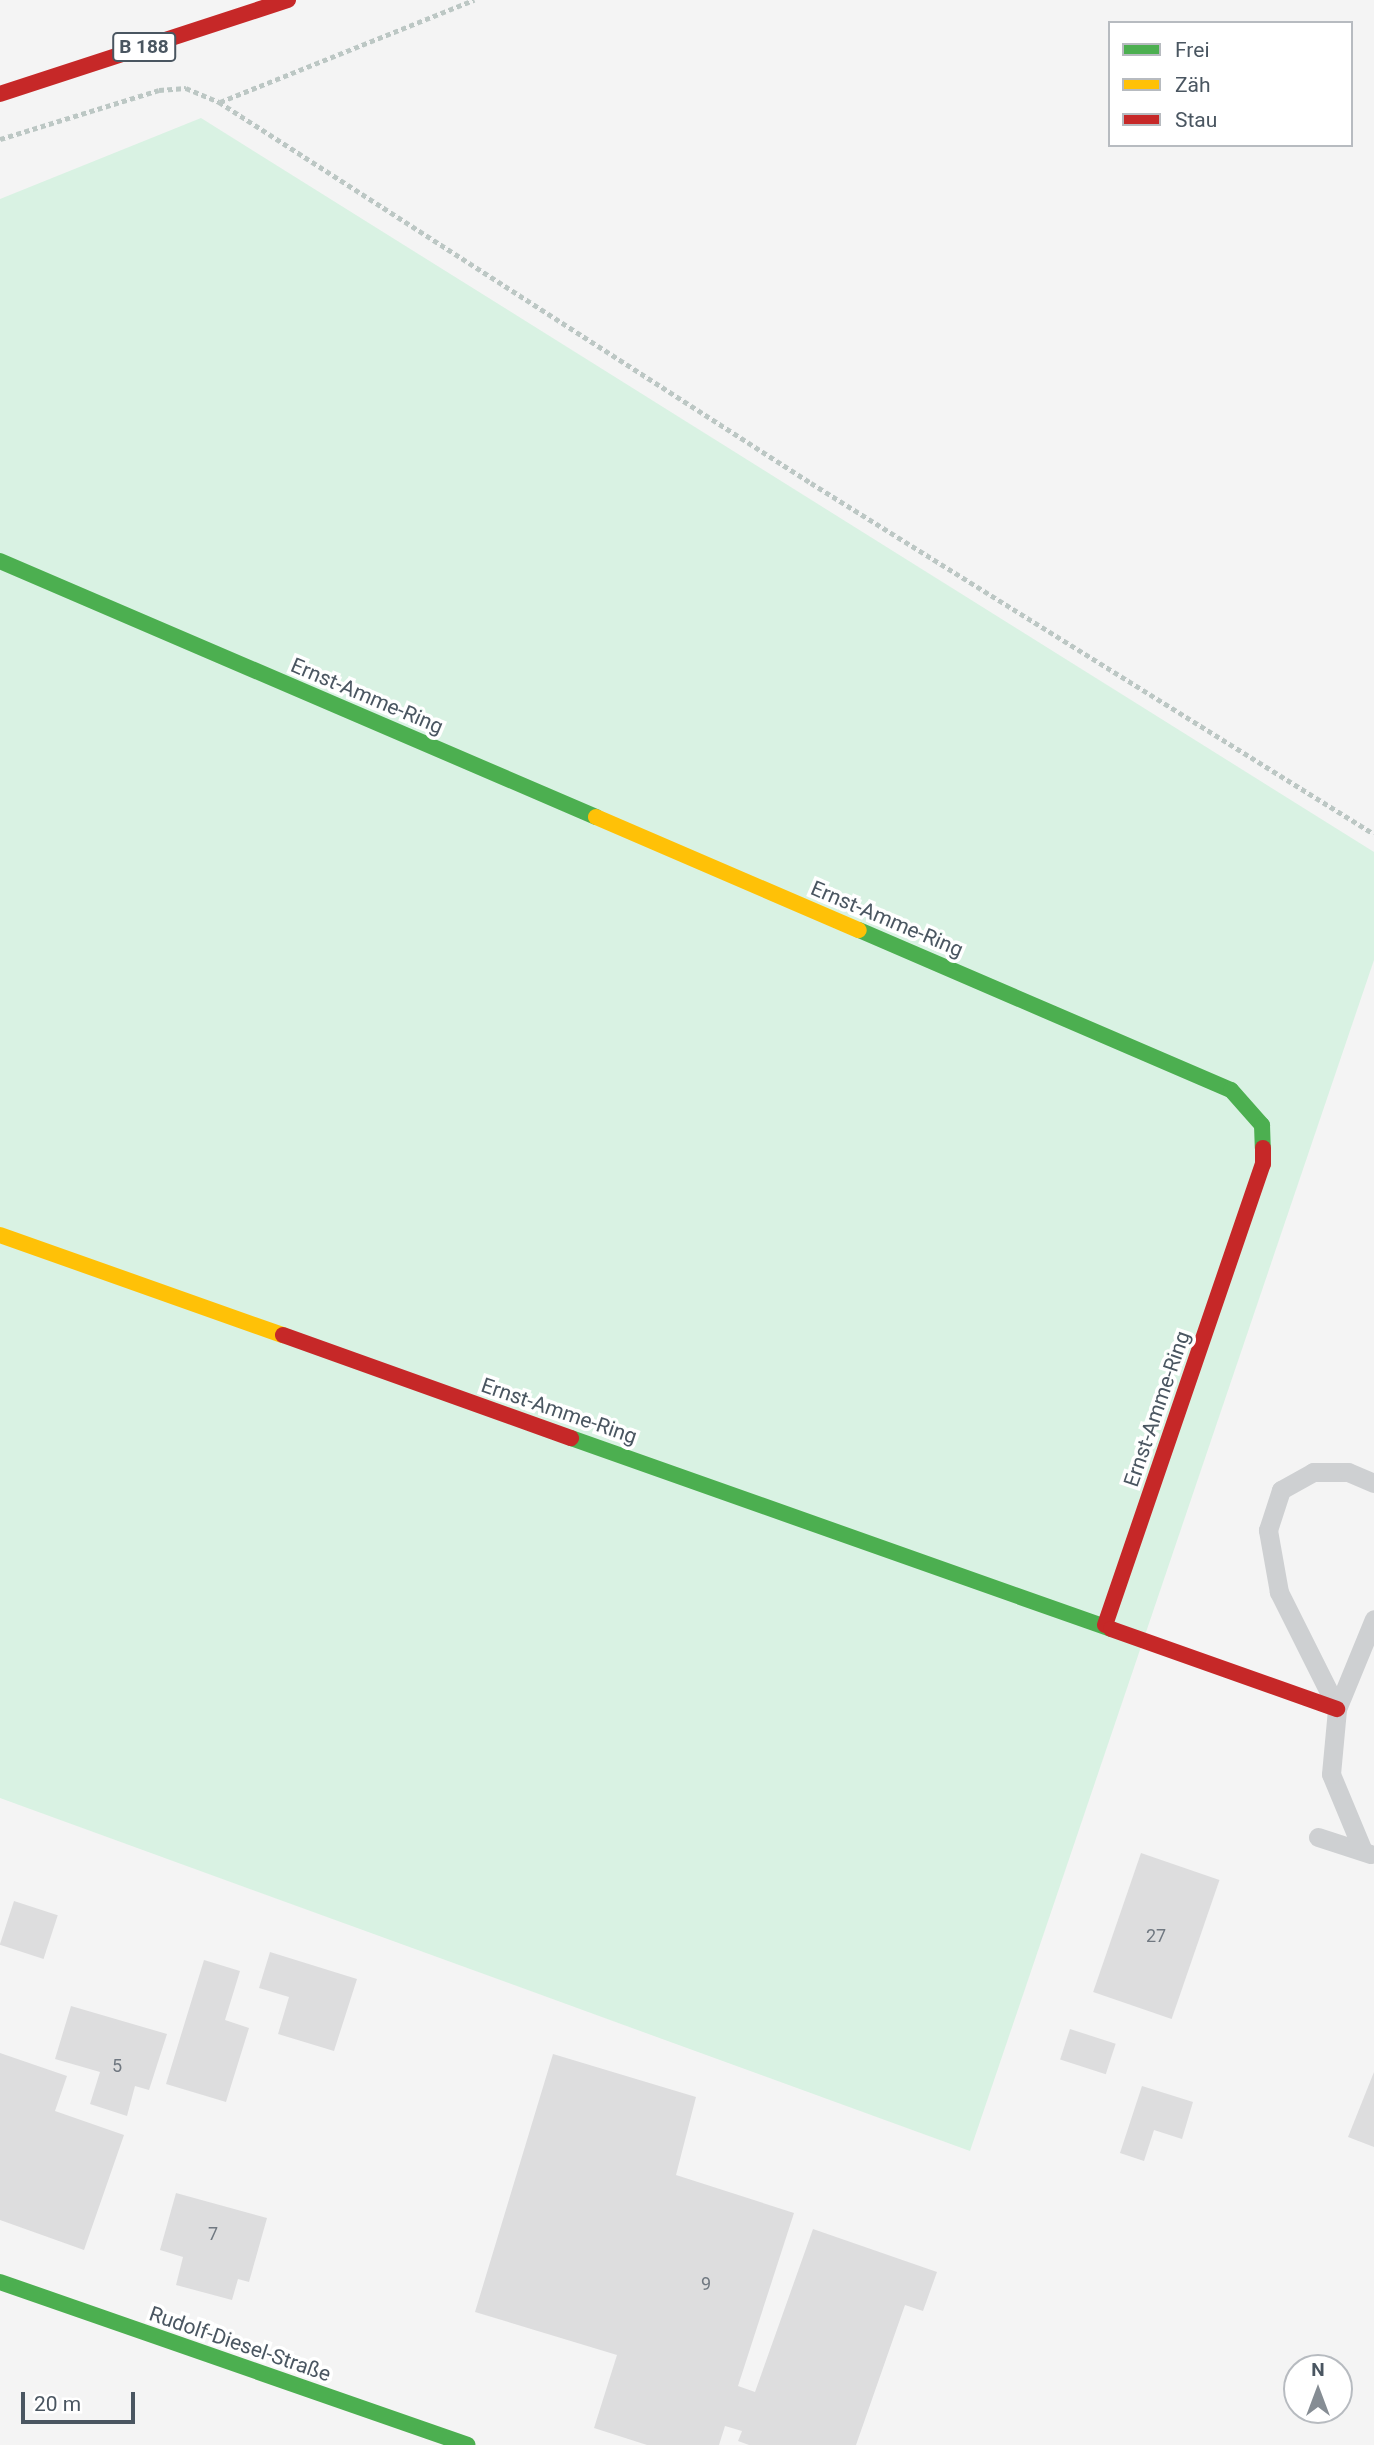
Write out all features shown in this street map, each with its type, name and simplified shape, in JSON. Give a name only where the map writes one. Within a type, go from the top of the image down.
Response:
[{"type":"street","name":"B 188","points":[[0,94],[288,0]]},
{"type":"street","name":"Ernst-Amme-Ring","points":[[0,561],[1231,1090],[1262,1125],[1263,1164],[1105,1625]]},
{"type":"street","name":"Ernst-Amme-Ring","points":[[0,1235],[1337,1709]]},
{"type":"street","name":"Rudolf-Diesel-Straße","points":[[0,2282],[467,2445]]},
{"type":"lane","points":[[1337,1709],[1279,1592],[1268,1530],[1281,1490],[1313,1472],[1348,1472],[1374,1483]]},
{"type":"lane","points":[[1368,1853],[1331,1774],[1337,1709],[1374,1619]]},
{"type":"lane","points":[[1318,1837],[1368,1853]]},
{"type":"path","points":[[219,102],[474,0]]},
{"type":"path","points":[[0,139],[159,90],[186,89],[219,102],[811,483],[1374,834]]},
{"type":"green space","points":[[201,118],[1374,852],[1374,960],[970,2151],[0,1798],[0,199]]},
{"type":"building","points":[[1141,1853],[1219,1880],[1172,2019],[1093,1992]]},
{"type":"building","points":[[14,1901],[58,1915],[44,1959],[0,1945]]},
{"type":"building","points":[[270,1952],[357,1979],[334,2051],[278,2034],[289,1997],[259,1988]]},
{"type":"building","points":[[204,1960],[240,1971],[225,2020],[249,2028],[226,2102],[166,2084]]},
{"type":"building","points":[[71,2006],[167,2034],[149,2090],[135,2086],[127,2116],[90,2104],[100,2072],[55,2059]]},
{"type":"building","points":[[1070,2029],[1116,2044],[1106,2074],[1060,2059]]},
{"type":"building","points":[[0,2053],[67,2076],[55,2111],[124,2135],[84,2250],[0,2220]]},
{"type":"building","points":[[553,2054],[696,2097],[676,2175],[794,2213],[738,2386],[755,2392],[813,2229],[937,2272],[923,2311],[905,2305],[856,2445],[749,2445],[738,2441],[742,2431],[725,2426],[719,2445],[647,2445],[594,2428],[617,2355],[475,2312]]},
{"type":"building","points":[[1374,2072],[1374,2147],[1348,2137]]},
{"type":"building","points":[[1142,2086],[1193,2102],[1182,2139],[1154,2130],[1144,2161],[1120,2153]]},
{"type":"building","points":[[176,2193],[267,2218],[249,2282],[238,2279],[232,2300],[176,2285],[183,2257],[160,2250]]},
{"type":"traffic: fast","points":[[0,561],[596,817]]},
{"type":"traffic: fast","points":[[859,930],[1231,1090],[1262,1125],[1263,1148]]},
{"type":"traffic: fast","points":[[571,1438],[1111,1629]]},
{"type":"traffic: fast","points":[[0,2282],[467,2445]]},
{"type":"traffic: slow","points":[[596,817],[859,930]]},
{"type":"traffic: slow","points":[[0,1235],[283,1335]]},
{"type":"traffic: jam","points":[[0,94],[288,0]]},
{"type":"traffic: jam","points":[[1105,1625],[1263,1164],[1263,1148]]},
{"type":"traffic: jam","points":[[283,1335],[571,1438]]},
{"type":"traffic: jam","points":[[1111,1629],[1337,1709]]}]
